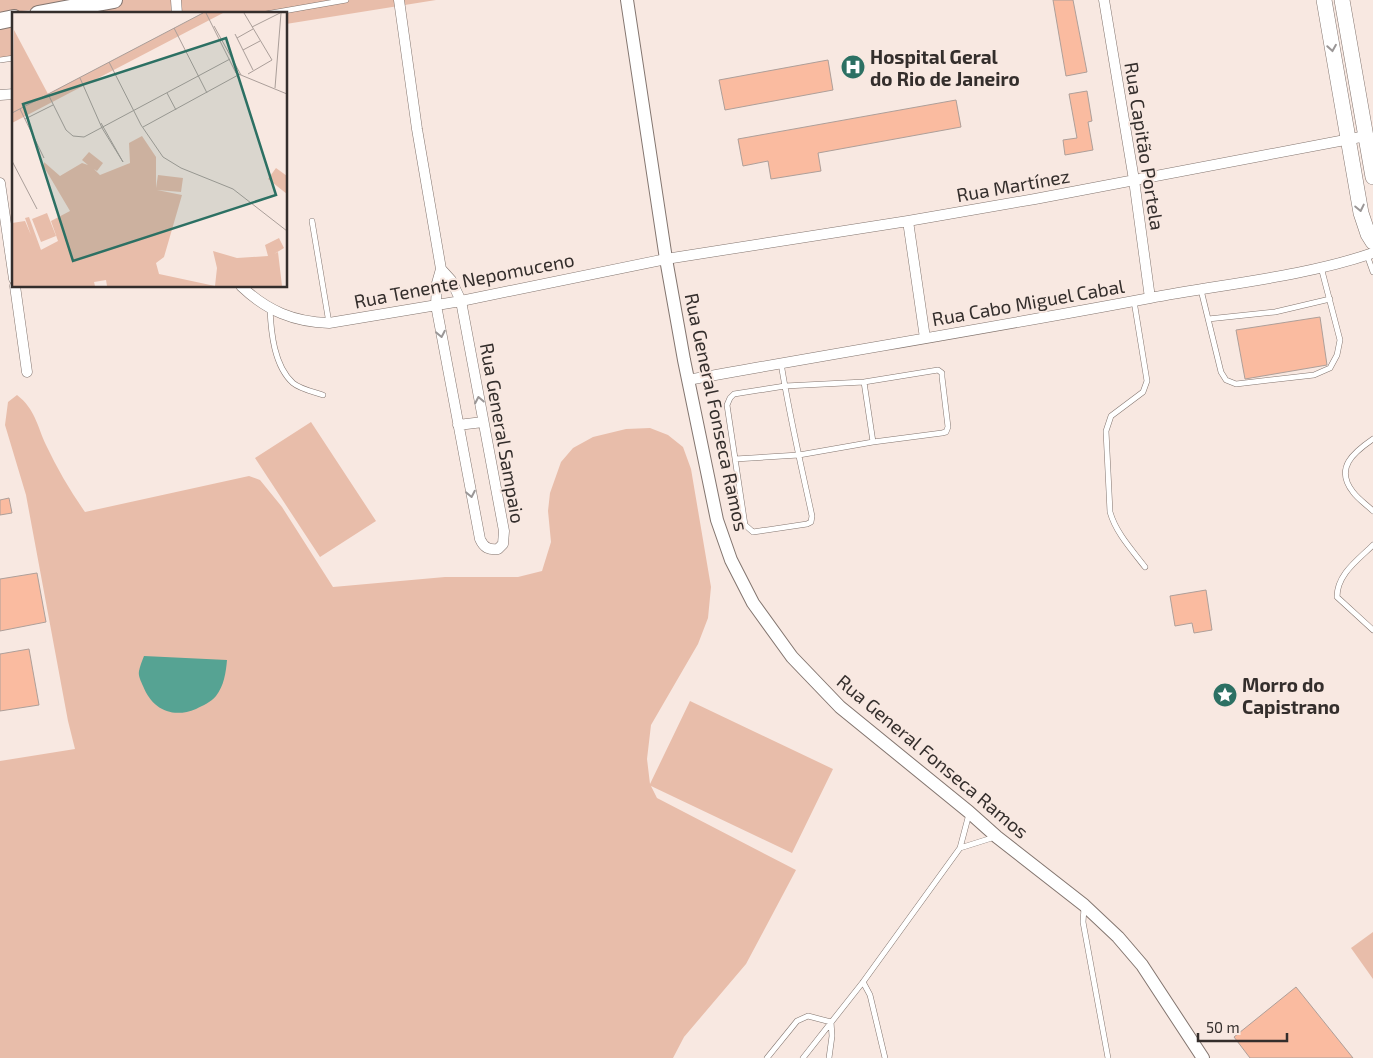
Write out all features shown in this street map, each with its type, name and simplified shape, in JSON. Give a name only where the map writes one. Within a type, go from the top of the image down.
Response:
[{"type":"main road","points":[[67,11],[114,0]]},
{"type":"main road","points":[[1324,0],[1347,139],[1361,213],[1371,250]]},
{"type":"main road","points":[[1342,0],[1368,128],[1373,177]]},
{"type":"street","name":"Rua General Sampaio","points":[[399,0],[417,129],[441,269],[436,305],[480,539],[482,545],[490,550],[498,549],[502,544],[504,531],[461,300],[450,280],[441,269]]},
{"type":"street","name":"Rua General Fonseca Ramos","points":[[627,0],[666,259],[688,380],[717,520],[731,560],[753,603],[792,657],[840,707],[969,812],[996,837],[1084,905],[1118,937],[1142,965],[1204,1058]]},
{"type":"street","name":"Rua Capitão Portela","points":[[1104,0],[1134,180],[1150,298]]},
{"type":"street","name":"Rua Martínez","points":[[666,259],[908,221],[1134,180],[1347,139],[1368,128]]},
{"type":"street","points":[[0,183],[12,265]]},
{"type":"street","points":[[908,221],[925,338]]},
{"type":"street","name":"Rua Cabo Miguel Cabal","points":[[688,380],[873,349],[1321,267],[1371,250]]},
{"type":"street","name":"Rua Tenente Nepomuceno","points":[[244,288],[289,318],[329,323],[436,305],[666,259]]},
{"type":"street","points":[[15,288],[27,372]]},
{"type":"street","points":[[458,424],[483,422]]},
{"type":"lane","points":[[277,12],[346,0]]},
{"type":"lane","points":[[312,221],[329,323]]},
{"type":"lane","points":[[1371,250],[1373,272]]},
{"type":"lane","points":[[1201,289],[1221,372],[1226,380],[1236,384],[1314,375],[1330,368],[1337,355],[1340,340],[1321,267]]},
{"type":"lane","points":[[1208,319],[1275,312],[1330,299]]},
{"type":"lane","points":[[1134,302],[1147,381],[1146,387],[1143,392],[1111,416],[1106,431],[1110,512],[1113,523],[1145,567]]},
{"type":"lane","points":[[270,307],[272,339],[285,374],[294,385],[323,395]]},
{"type":"lane","points":[[735,459],[799,455],[946,432],[948,427],[942,373],[938,370],[864,382],[785,386],[734,394],[727,404],[735,459],[745,525],[753,532],[807,524],[811,522],[812,516],[799,455],[785,386],[781,363]]},
{"type":"lane","points":[[864,382],[873,442]]},
{"type":"lane","points":[[1373,439],[1351,456],[1346,466],[1346,478],[1352,492],[1373,511]]},
{"type":"lane","points":[[1373,545],[1341,578],[1337,586],[1337,597],[1373,630]]},
{"type":"lane","points":[[803,1058],[863,982],[960,848],[969,812]]},
{"type":"lane","points":[[960,848],[996,837]]},
{"type":"lane","points":[[1084,905],[1083,922],[1108,1058]]},
{"type":"lane","points":[[863,982],[870,995],[885,1058]]},
{"type":"lane","points":[[767,1058],[797,1021],[808,1016],[831,1022]]},
{"type":"lane","points":[[829,1058],[832,1036],[831,1022]]},
{"type":"shaded area","points":[[0,0],[436,0],[288,24],[288,12],[34,12],[87,2],[0,14]]},
{"type":"shaded area","points":[[12,18],[12,56],[0,59],[0,21]]},
{"type":"shaded area","points":[[17,395],[32,412],[55,462],[85,512],[249,476],[260,480],[282,507],[333,587],[445,577],[518,577],[542,571],[551,542],[548,511],[550,493],[561,462],[573,448],[593,437],[626,429],[650,428],[668,435],[683,447],[691,469],[711,587],[708,618],[698,644],[651,725],[647,759],[650,784],[690,701],[833,769],[792,853],[651,786],[657,798],[796,870],[746,964],[684,1037],[673,1058],[0,1058],[0,761],[75,749],[68,721],[26,495],[5,425],[8,402]]},
{"type":"shaded area","points":[[311,422],[376,521],[320,557],[255,458]]},
{"type":"shaded area","points":[[1373,932],[1373,979],[1351,948]]},
{"type":"water","points":[[144,656],[227,660],[223,683],[214,698],[196,709],[179,713],[164,710],[152,701],[140,678],[139,671]]},
{"type":"building","points":[[1053,0],[1073,0],[1087,72],[1066,76]]},
{"type":"building","points":[[828,60],[833,90],[725,110],[719,80]]},
{"type":"building","points":[[1087,91],[1092,121],[1088,122],[1093,150],[1065,155],[1063,140],[1077,138],[1069,94]]},
{"type":"building","points":[[956,100],[961,127],[818,153],[821,171],[771,179],[768,161],[743,166],[738,139]]},
{"type":"building","points":[[1320,317],[1327,365],[1245,379],[1236,330]]},
{"type":"building","points":[[9,498],[12,513],[0,515],[0,500]]},
{"type":"building","points":[[37,573],[46,622],[0,631],[0,579]]},
{"type":"building","points":[[1206,590],[1212,630],[1194,633],[1192,623],[1175,626],[1170,596]]},
{"type":"building","points":[[29,649],[39,705],[0,711],[0,654]]},
{"type":"building","points":[[1296,987],[1353,1058],[1250,1058],[1234,1037]]},
{"type":"place","name":"Hospital Geral do Rio de Janeiro","points":[[853,67]]},
{"type":"place","name":"Morro do Capistrano","points":[[1225,695]]}]
